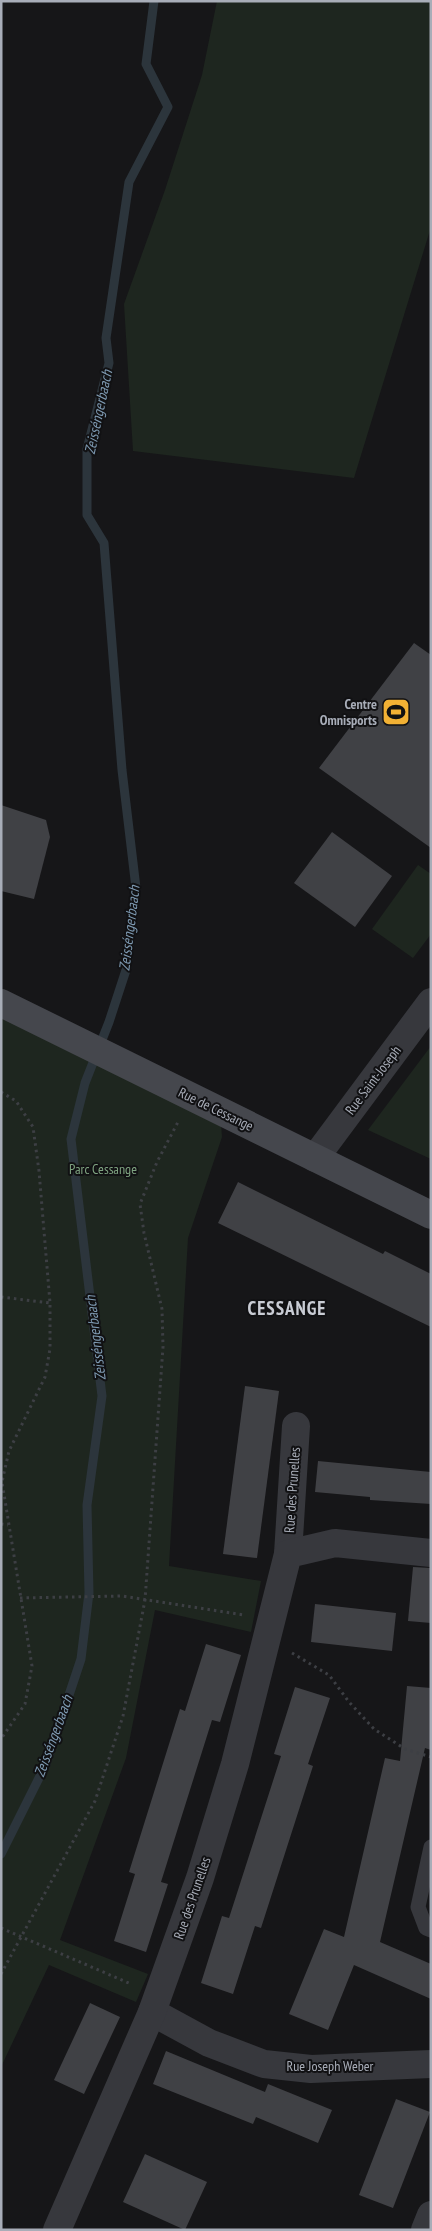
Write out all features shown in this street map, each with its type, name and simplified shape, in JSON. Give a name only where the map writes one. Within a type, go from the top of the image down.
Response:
[{"type":"main road","name":"Rue de Cessange","points":[[1,1003],[431,1215]]},
{"type":"street","name":"Rue Saint-Joseph","points":[[315,1158],[431,1002]]},
{"type":"street","name":"Rue des Prunelles","points":[[58,2230],[152,2012],[200,1878],[235,1764],[288,1554],[296,1426]]},
{"type":"street","name":"Rue des Prunelles","points":[[288,1554],[335,1543],[431,1553]]},
{"type":"street","name":"Rue Joseph Weber","points":[[152,2012],[209,2043],[264,2064],[311,2069],[431,2064]]},
{"type":"street","points":[[425,2230],[431,2214]]},
{"type":"lane","points":[[431,1847],[418,1907],[426,1928],[431,1930]]},
{"type":"path","points":[[1,1092],[16,1101],[33,1127],[39,1171],[50,1303],[50,1349],[45,1377],[8,1451],[2,1482],[32,1666],[25,1704],[1,1739]]},
{"type":"path","points":[[1,1974],[95,1800],[123,1716],[145,1600],[163,1347],[162,1309],[144,1233],[140,1204],[157,1162],[174,1128]]},
{"type":"path","points":[[1,1297],[50,1303]]},
{"type":"path","points":[[1,1524],[8,1525]]},
{"type":"path","points":[[20,1598],[122,1596],[248,1615]]},
{"type":"path","points":[[288,1652],[301,1657],[329,1675],[349,1702],[374,1729],[405,1749],[431,1757]]},
{"type":"path","points":[[3,1929],[137,1987]]},
{"type":"green space","points":[[217,1],[431,1],[431,227],[354,478],[133,451],[124,304],[165,190],[202,75]]},
{"type":"green space","points":[[418,865],[431,874],[431,934],[413,958],[372,929]]},
{"type":"green space","name":"Parc Cessange","points":[[1,1003],[220,1111],[222,1137],[188,1238],[169,1566],[261,1581],[251,1632],[155,1610],[126,1758],[60,1940],[148,1974],[136,2002],[49,1965],[1,2067]]},
{"type":"green space","points":[[431,1046],[431,1159],[368,1130]]},
{"type":"building","name":"Centre Omnisports","points":[[414,643],[431,655],[431,848],[319,768]]},
{"type":"building","points":[[1,805],[46,820],[50,837],[34,899],[1,891]]},
{"type":"building","points":[[332,832],[392,876],[355,927],[294,883]]},
{"type":"building","points":[[238,1182],[383,1254],[385,1251],[431,1274],[431,1327],[218,1223]]},
{"type":"building","points":[[245,1386],[279,1391],[257,1558],[223,1554]]},
{"type":"building","points":[[318,1461],[431,1472],[431,1504],[370,1500],[370,1497],[315,1492]]},
{"type":"building","points":[[413,1567],[431,1568],[431,1623],[408,1621]]},
{"type":"building","points":[[315,1604],[396,1613],[392,1651],[311,1642]]},
{"type":"building","points":[[206,1644],[241,1655],[220,1722],[212,1720],[161,1882],[168,1884],[146,1952],[114,1941],[135,1874],[129,1872],[180,1709],[185,1711]]},
{"type":"building","points":[[407,1686],[431,1688],[431,1750],[425,1748],[380,1942],[431,1964],[431,1999],[354,1965],[328,2030],[289,2014],[324,1929],[344,1937],[385,1758],[400,1761]]},
{"type":"building","points":[[295,1687],[330,1698],[308,1764],[313,1766],[261,1928],[255,1926],[233,1994],[201,1983],[222,1916],[229,1918],[281,1756],[274,1754]]},
{"type":"building","points":[[90,2003],[120,2017],[84,2094],[54,2080]]},
{"type":"building","points":[[166,2051],[265,2092],[268,2084],[332,2110],[318,2143],[256,2117],[253,2124],[153,2084]]},
{"type":"building","points":[[396,2099],[430,2112],[393,2208],[359,2195]]},
{"type":"building","points":[[145,2154],[207,2182],[185,2230],[123,2202]]},
{"type":"waterway","name":"Zeisséngerbaach","points":[[1,1854],[46,1764],[81,1659],[89,1593],[87,1505],[102,1396],[71,1139],[85,1083],[109,1022],[127,967],[136,888],[122,770],[104,543],[87,515],[87,449],[109,363],[106,338],[129,182],[168,107],[146,64],[154,1]]},
{"type":"place","name":"Centre Omnisports","points":[[396,712]]},
{"type":"district","name":"CESSANGE","points":[[287,1308]]}]
